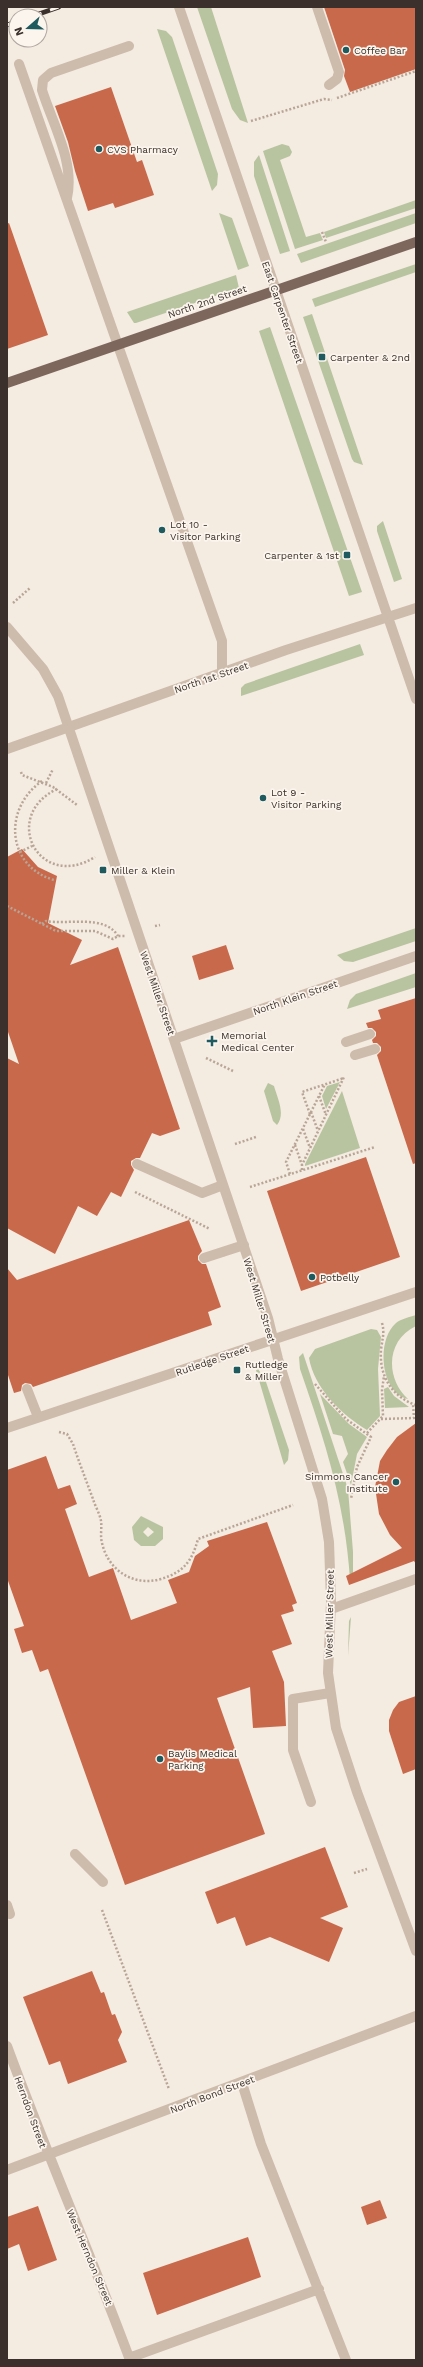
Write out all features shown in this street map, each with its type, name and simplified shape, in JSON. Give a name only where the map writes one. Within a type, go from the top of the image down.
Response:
[{"type":"main road","name":"North 2nd Street","points":[[7,383],[416,242]]},
{"type":"street","name":"East Carpenter Street","points":[[179,7],[416,698]]},
{"type":"street","points":[[317,7],[339,72],[337,79],[329,85]]},
{"type":"street","points":[[66,198],[69,185],[67,163],[42,90],[43,80],[51,73],[129,46]]},
{"type":"street","points":[[19,64],[222,641],[222,674]]},
{"type":"street","name":"North 1st Street","points":[[7,749],[388,616],[416,608]]},
{"type":"street","name":"West Miller Street","points":[[7,628],[44,669],[58,696],[268,1318],[272,1339],[322,1499],[329,1542],[331,1609],[328,1672],[336,1728],[346,1762],[416,1951]]},
{"type":"street","name":"North Klein Street","points":[[174,1039],[416,956]]},
{"type":"street","points":[[346,1042],[370,1034]]},
{"type":"street","points":[[355,1055],[375,1049]]},
{"type":"street","points":[[137,1164],[202,1193],[223,1185]]},
{"type":"street","points":[[204,1258],[244,1246]]},
{"type":"street","name":"Rutledge Street","points":[[7,1428],[416,1292]]},
{"type":"street","points":[[27,1389],[38,1418]]},
{"type":"street","points":[[331,1609],[416,1580]]},
{"type":"street","points":[[311,1802],[293,1750],[293,1699],[330,1693]]},
{"type":"street","points":[[75,1854],[103,1882]]},
{"type":"street","name":"North Bond Street","points":[[7,2170],[242,2083],[416,2016]]},
{"type":"street","name":"Herndon Street","points":[[7,2046],[48,2156]]},
{"type":"street","points":[[242,2083],[262,2144],[346,2360]]},
{"type":"street","name":"West Herndon Street","points":[[48,2156],[103,2285],[130,2359]]},
{"type":"street","points":[[130,2359],[319,2289]]},
{"type":"path","points":[[251,121],[324,99],[328,101],[416,72]]},
{"type":"path","points":[[322,232],[326,242]]},
{"type":"path","points":[[13,603],[30,588]]},
{"type":"path","points":[[46,783],[53,770]]},
{"type":"path","points":[[21,772],[22,775],[42,781],[57,789],[77,805]]},
{"type":"path","points":[[42,781],[25,796],[17,812],[14,832],[20,852],[28,864],[38,872],[54,880]]},
{"type":"path","points":[[57,789],[42,797],[32,810],[28,831],[32,846],[45,861],[59,866],[81,864],[95,857]]},
{"type":"path","points":[[20,852],[32,846]]},
{"type":"path","points":[[7,906],[56,931],[95,931],[113,939],[118,936],[123,937]]},
{"type":"path","points":[[42,924],[46,921],[90,923],[107,927],[115,931],[118,936]]},
{"type":"path","points":[[155,926],[160,925]]},
{"type":"path","points":[[206,1058],[233,1072]]},
{"type":"path","points":[[302,1164],[327,1116],[344,1078],[302,1092],[318,1132]]},
{"type":"path","points":[[290,1174],[286,1162],[325,1084]]},
{"type":"path","points":[[319,1096],[327,1116]]},
{"type":"path","points":[[303,1129],[310,1149]]},
{"type":"path","points":[[236,1144],[256,1137]]},
{"type":"path","points":[[295,1144],[302,1164],[302,1170]]},
{"type":"path","points":[[250,1188],[375,1147]]},
{"type":"path","points":[[135,1192],[210,1229]]},
{"type":"path","points":[[380,1419],[414,1418],[415,1405],[406,1402],[392,1390],[384,1375],[380,1364],[384,1333],[382,1323]]},
{"type":"path","points":[[367,1433],[383,1416],[382,1390],[384,1375]]},
{"type":"path","points":[[315,1384],[346,1419],[371,1437],[357,1467],[351,1499]]},
{"type":"path","points":[[59,1432],[67,1434],[73,1444],[101,1522],[101,1541],[109,1562],[117,1571],[130,1578],[155,1581],[170,1576],[183,1568],[193,1557],[198,1539],[293,1506]]},
{"type":"path","points":[[354,1873],[367,1868]]},
{"type":"path","points":[[102,1910],[169,2089]]},
{"type":"green space","points":[[197,7],[211,7],[248,123],[240,120],[232,109]]},
{"type":"green space","points":[[157,29],[166,31],[172,37],[218,174],[217,185],[212,191]]},
{"type":"green space","points":[[282,144],[289,146],[292,152],[290,156],[280,160],[306,237],[320,233],[323,240],[295,249],[263,151]]},
{"type":"green space","points":[[259,155],[290,251],[280,254],[254,176],[254,162]]},
{"type":"green space","points":[[416,200],[416,208],[326,238],[324,232]]},
{"type":"green space","points":[[219,213],[232,218],[249,266],[238,270]]},
{"type":"green space","points":[[416,213],[416,223],[301,263],[297,254]]},
{"type":"green space","points":[[416,264],[416,272],[315,307],[312,299]]},
{"type":"green space","points":[[236,275],[239,288],[136,323],[134,323],[127,312]]},
{"type":"green space","points":[[312,314],[363,465],[354,462],[352,459],[303,317]]},
{"type":"green space","points":[[270,327],[362,592],[349,596],[259,331]]},
{"type":"green space","points":[[383,521],[402,579],[394,582],[377,531],[377,526]]},
{"type":"green space","points":[[360,644],[364,655],[241,696],[241,688],[245,684]]},
{"type":"green space","points":[[416,928],[416,941],[353,962],[344,961],[337,955]]},
{"type":"green space","points":[[416,973],[416,987],[347,1009],[350,1000],[356,994]]},
{"type":"green space","points":[[340,1082],[326,1109],[322,1096],[327,1086]]},
{"type":"green space","points":[[268,1083],[274,1086],[280,1106],[281,1116],[277,1125],[273,1121],[264,1091]]},
{"type":"green space","points":[[342,1091],[360,1148],[305,1166],[305,1164]]},
{"type":"green space","points":[[416,1315],[416,1326],[406,1332],[399,1340],[394,1350],[392,1360],[395,1381],[408,1399],[399,1395],[392,1387],[387,1377],[384,1365],[384,1353],[386,1341],[390,1331],[396,1323]]},
{"type":"green space","points":[[371,1329],[377,1330],[381,1337],[378,1369],[380,1416],[367,1430],[348,1417],[330,1400],[317,1380],[309,1358],[315,1349]]},
{"type":"green space","points":[[303,1353],[348,1489],[353,1552],[353,1583],[350,1580],[344,1525],[339,1498],[318,1422],[300,1369],[299,1357]]},
{"type":"green space","points":[[258,1369],[265,1379],[289,1450],[288,1460],[284,1465],[256,1370]]},
{"type":"green space","points":[[388,1387],[394,1396],[409,1407],[385,1408],[384,1389]]},
{"type":"green space","points":[[320,1394],[349,1424],[367,1437],[357,1454],[351,1485],[343,1462],[348,1454],[342,1436],[333,1434]]},
{"type":"green space","points":[[141,1516],[163,1527],[163,1539],[155,1546],[141,1546],[134,1540],[132,1527]],"holes":[[[148,1527],[154,1532],[148,1537],[143,1532]]]},
{"type":"green space","points":[[351,1617],[348,1656],[349,1621]]},
{"type":"building","points":[[324,7],[416,7],[416,69],[350,92],[344,76],[345,70]]},
{"type":"building","points":[[111,87],[137,162],[142,160],[154,195],[115,208],[113,203],[88,211],[75,171],[68,142],[55,106]]},
{"type":"building","points":[[9,223],[48,335],[7,349],[7,224]]},
{"type":"building","points":[[22,849],[38,867],[57,876],[48,923],[82,940],[70,965],[118,947],[180,1129],[160,1136],[152,1133],[140,1158],[136,1158],[131,1161],[131,1165],[134,1170],[121,1197],[111,1192],[97,1216],[78,1206],[55,1254],[7,1228],[7,1058],[19,1064],[7,1029],[7,857]]},
{"type":"building","points":[[226,945],[234,969],[199,980],[192,956]]},
{"type":"building","points":[[416,998],[416,1163],[413,1164],[377,1055],[381,1051],[381,1047],[377,1043],[373,1043],[372,1040],[376,1036],[376,1032],[372,1028],[368,1028],[366,1023],[381,1019],[378,1010]]},
{"type":"building","points":[[366,1157],[400,1257],[301,1291],[267,1191]]},
{"type":"building","points":[[189,1220],[202,1251],[198,1256],[198,1260],[202,1264],[206,1264],[221,1307],[208,1312],[212,1325],[33,1387],[31,1384],[25,1383],[22,1385],[21,1391],[14,1393],[7,1372],[7,1268],[17,1280]]},
{"type":"building","name":"Simmons Cancer Institute","points":[[416,1423],[416,1564],[414,1561],[349,1585],[346,1576],[402,1548],[390,1535],[379,1514],[375,1487],[380,1461],[387,1450],[397,1437]]},
{"type":"building","points":[[46,1456],[58,1489],[70,1485],[77,1504],[65,1509],[89,1577],[113,1568],[131,1620],[177,1603],[168,1580],[189,1572],[195,1556],[209,1546],[207,1541],[267,1522],[297,1603],[292,1605],[294,1611],[281,1615],[292,1644],[272,1651],[284,1682],[286,1726],[253,1728],[250,1687],[217,1698],[265,1834],[125,1885],[48,1669],[40,1672],[32,1650],[22,1653],[14,1629],[24,1626],[7,1578],[7,1470]]},
{"type":"building","points":[[416,1696],[416,1769],[403,1774],[389,1731],[389,1720],[393,1710],[399,1702]]},
{"type":"building","points":[[325,1847],[348,1907],[320,1918],[343,1928],[329,1962],[270,1937],[246,1946],[235,1917],[217,1924],[205,1892]]},
{"type":"building","points":[[92,1971],[101,1993],[104,1992],[112,2015],[115,2014],[122,2032],[118,2040],[127,2062],[68,2084],[60,2061],[49,2065],[23,1997]]},
{"type":"building","points":[[380,2200],[387,2218],[367,2225],[361,2207]]},
{"type":"building","points":[[38,2206],[57,2260],[28,2271],[19,2244],[7,2249],[7,2217]]},
{"type":"building","points":[[248,2237],[261,2277],[157,2315],[143,2273]]},
{"type":"railway","points":[[48,11],[59,7]]},
{"type":"place","name":"Coffee Bar","points":[[346,50]]},
{"type":"place","name":"CVS Pharmacy","points":[[99,149]]},
{"type":"place","name":"Carpenter & 2nd","points":[[322,357]]},
{"type":"place","name":"Lot 10 - Visitor Parking","points":[[162,530]]},
{"type":"place","name":"Carpenter & 1st","points":[[347,555]]},
{"type":"place","name":"Lot 9 - Visitor Parking","points":[[263,798]]},
{"type":"place","name":"Miller & Klein","points":[[103,870]]},
{"type":"place","name":"Memorial Medical Center","points":[[212,1041]]},
{"type":"place","name":"Potbelly","points":[[312,1277]]},
{"type":"place","name":"Rutledge & Miller","points":[[237,1370]]},
{"type":"place","name":"Simmons Cancer Institute","points":[[396,1482]]},
{"type":"place","name":"Baylis Medical Parking","points":[[160,1759]]}]
